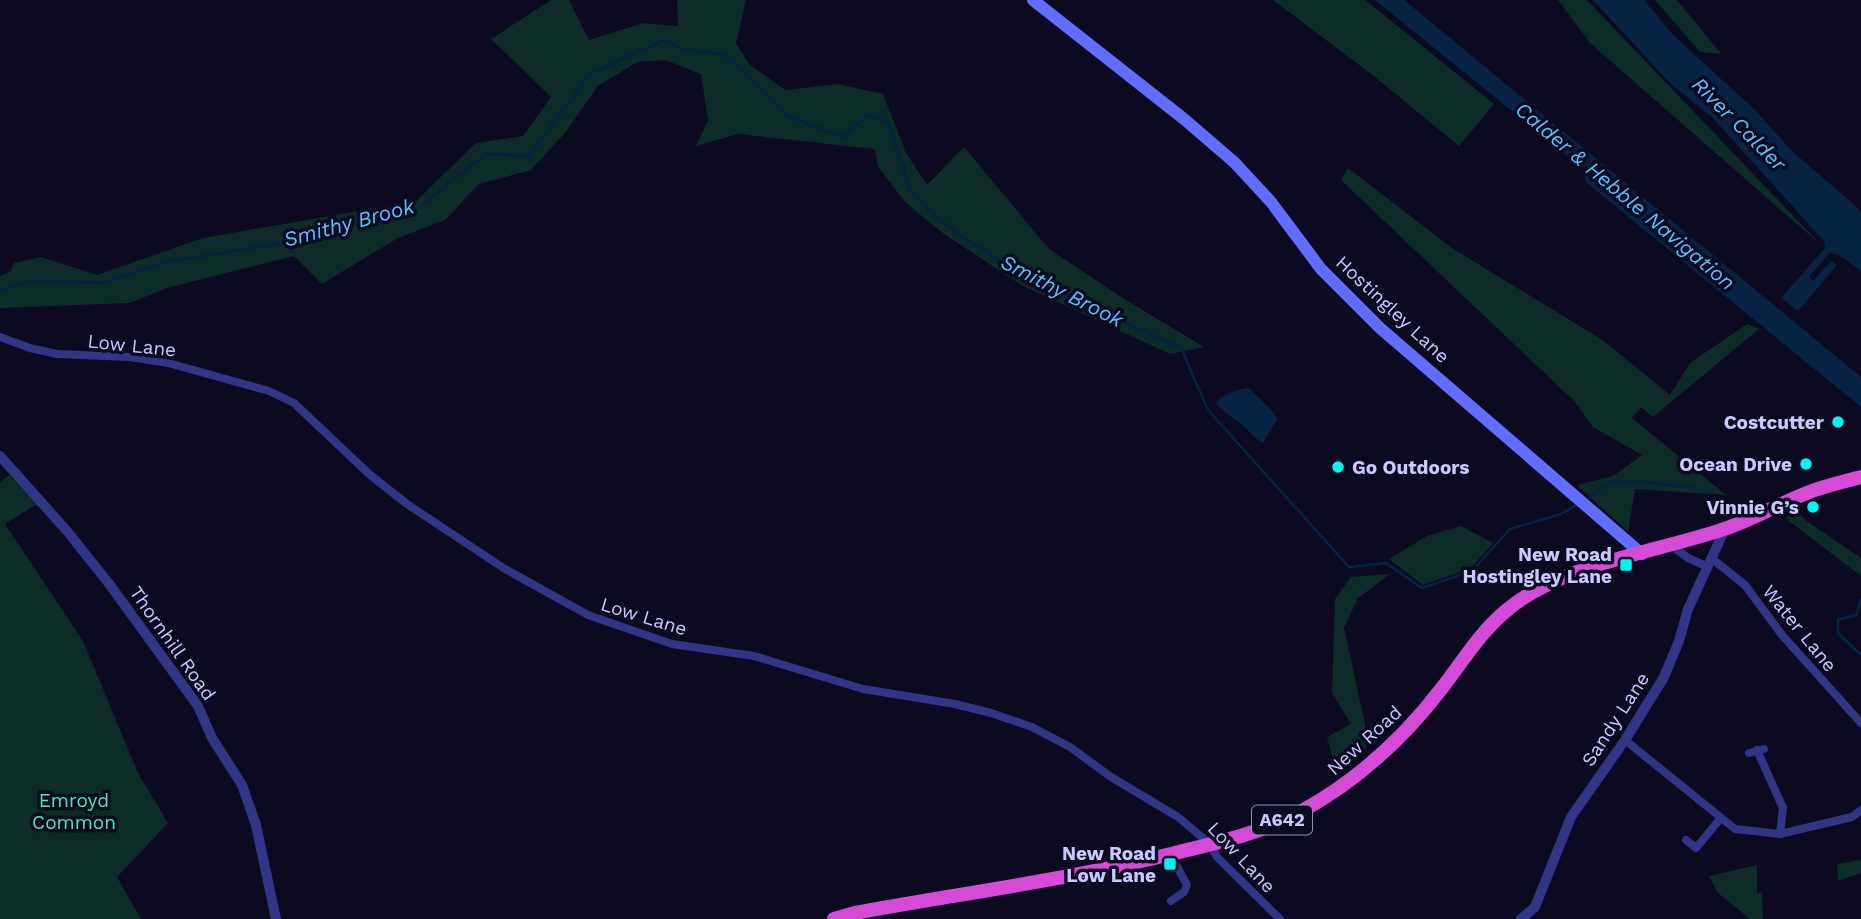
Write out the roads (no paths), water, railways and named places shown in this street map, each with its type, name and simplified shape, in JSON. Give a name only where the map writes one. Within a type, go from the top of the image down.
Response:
[{"type":"highway","name":"New Road","points":[[834,919],[855,913],[1095,871],[1171,854],[1239,837],[1300,812],[1359,774],[1408,730],[1490,624],[1531,593],[1553,581],[1725,529],[1758,517],[1807,493],[1861,477]]},
{"type":"main road","name":"Hostingley Lane","points":[[1033,0],[1184,119],[1234,162],[1271,202],[1321,269],[1380,328],[1642,554]]},
{"type":"street","name":"Low Lane","points":[[0,337],[57,354],[130,357],[168,363],[269,391],[294,403],[369,474],[407,504],[505,569],[588,615],[620,628],[672,644],[754,656],[863,689],[991,713],[1032,727],[1070,747],[1111,777],[1178,817],[1210,844],[1217,857],[1280,919]]},
{"type":"street","name":"Thornhill Road","points":[[0,456],[110,584],[198,706],[212,738],[242,785],[256,825],[276,919]]},
{"type":"street","name":"Sandy Lane","points":[[1521,919],[1535,907],[1571,817],[1625,740],[1664,677],[1679,641],[1688,609],[1725,529]]},
{"type":"street","name":"Water Lane","points":[[1672,545],[1688,558],[1709,562],[1745,584],[1782,635],[1861,723]]},
{"type":"street","points":[[1850,710],[1854,708],[1861,714]]},
{"type":"street","points":[[1625,740],[1735,829],[1780,834],[1852,817],[1861,810]]},
{"type":"street","points":[[1757,751],[1783,808],[1780,834]]},
{"type":"street","points":[[1686,840],[1693,851],[1720,819]]},
{"type":"street","points":[[1171,854],[1187,886],[1184,892],[1171,901]]},
{"type":"water","name":"Calder & Hebble Navigation","points":[[1375,0],[1404,0],[1861,377],[1861,407],[1587,183],[1586,171]]},
{"type":"water","name":"River Calder","points":[[1593,0],[1644,0],[1673,35],[1754,109],[1792,151],[1861,211],[1861,271],[1830,252],[1809,277],[1813,281],[1831,261],[1837,265],[1798,311],[1781,298],[1825,248],[1824,241],[1713,118],[1671,84]]},
{"type":"water","points":[[1249,388],[1277,419],[1263,443],[1216,403],[1226,394]]},
{"type":"waterway","name":"Smithy Brook","points":[[0,290],[35,281],[104,283],[166,262],[265,246],[417,209],[486,154],[529,156],[591,73],[665,40],[684,49],[725,55],[787,116],[843,137],[868,115],[888,122],[911,193],[955,232],[1027,278],[1181,348],[1208,410],[1349,567],[1386,563],[1422,588],[1472,571],[1510,529],[1561,514],[1578,504]]},
{"type":"waterway","name":"Smithy Brook","points":[[1589,498],[1611,482],[1646,482],[1713,491]]},
{"type":"waterway","points":[[1861,600],[1856,615],[1838,620],[1838,633],[1861,655]]},
{"type":"place","name":"Costcutter","points":[[1838,422]]},
{"type":"place","name":"Ocean Drive","points":[[1806,464]]},
{"type":"place","name":"Go Outdoors","points":[[1338,467]]},
{"type":"place","name":"Vinnie G’s","points":[[1813,507]]},
{"type":"place","name":"New Road Hostingley Lane","points":[[1626,565]]},
{"type":"place","name":"New Road Low Lane","points":[[1170,864]]},
{"type":"park label","name":"Emroyd Common","points":[[74,811]]}]
